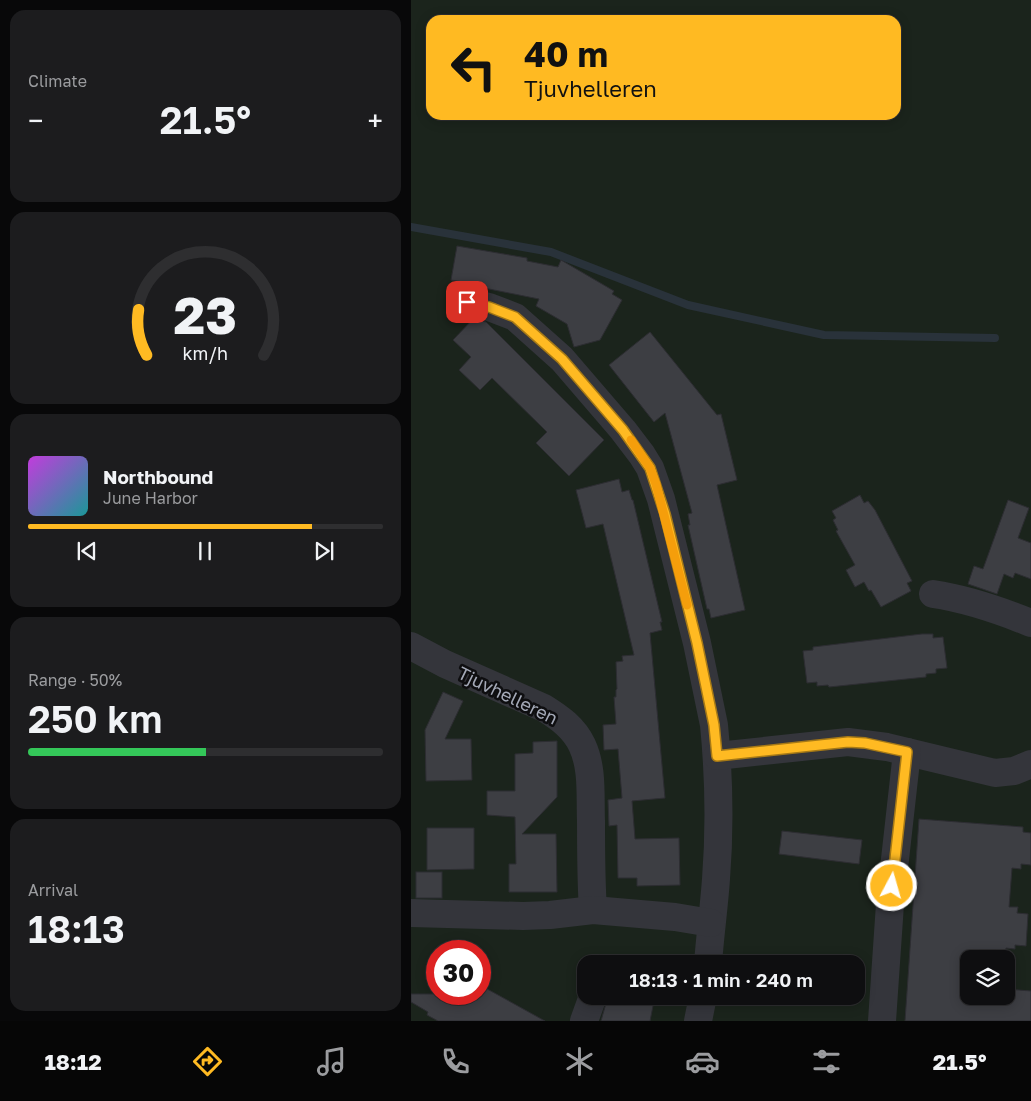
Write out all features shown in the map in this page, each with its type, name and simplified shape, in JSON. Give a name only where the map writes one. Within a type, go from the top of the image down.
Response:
[{"type":"street","points":[[461,300],[489,307],[515,317],[555,353],[623,430],[650,468],[668,527],[697,643],[714,725],[717,756],[718,832],[716,880],[709,955]]},
{"type":"street","points":[[933,594],[973,602],[1031,623]]},
{"type":"street","name":"Tjuvhelleren","points":[[411,646],[445,664],[544,708],[558,717],[574,732],[588,760],[593,910]]},
{"type":"street","points":[[717,756],[848,742],[865,743],[995,773],[1014,771],[1031,764]]},
{"type":"street","points":[[881,1021],[891,895],[907,752]]},
{"type":"street","points":[[411,913],[523,916],[593,910],[711,922]]},
{"type":"street","points":[[584,1021],[590,1005]]},
{"type":"street","points":[[698,1021],[701,1005]]},
{"type":"shaded area","points":[[411,0],[1031,0],[1031,1021],[411,1021]]},
{"type":"building","points":[[457,246],[527,258],[527,261],[558,267],[561,260],[614,291],[612,294],[622,300],[600,340],[574,347],[567,324],[536,306],[539,299],[451,280]]},
{"type":"building","points":[[473,319],[486,322],[604,440],[569,476],[536,443],[547,432],[492,378],[480,390],[459,370],[471,357],[453,340]]},
{"type":"building","points":[[650,332],[717,415],[721,414],[737,480],[717,485],[745,610],[711,618],[709,609],[707,609],[688,525],[690,525],[688,514],[692,513],[665,413],[654,422],[609,365]]},
{"type":"building","points":[[619,479],[622,492],[629,490],[633,500],[662,622],[660,622],[662,630],[650,633],[665,798],[632,801],[635,839],[679,838],[680,885],[637,886],[637,878],[618,878],[617,825],[609,826],[608,800],[622,798],[618,749],[604,750],[603,725],[616,724],[614,697],[616,697],[617,689],[616,662],[623,661],[622,656],[634,655],[603,524],[586,528],[576,490]]},
{"type":"building","points":[[860,495],[864,503],[868,501],[875,510],[912,581],[907,583],[911,591],[881,607],[864,582],[855,587],[846,570],[855,565],[836,531],[838,530],[833,520],[836,518],[832,511]]},
{"type":"building","points":[[1008,500],[1029,508],[1018,538],[1031,543],[1031,579],[1015,573],[1013,578],[1004,574],[997,594],[968,584],[974,566],[983,569]]},
{"type":"building","points":[[933,634],[933,638],[943,637],[947,668],[936,669],[936,673],[926,674],[926,677],[829,687],[828,685],[817,686],[817,682],[807,683],[803,651],[813,650],[813,647]]},
{"type":"building","points":[[443,692],[463,701],[445,739],[471,739],[472,780],[426,781],[425,730]]},
{"type":"building","points":[[557,741],[557,797],[522,834],[556,834],[557,892],[509,892],[509,864],[516,864],[515,817],[487,815],[487,791],[515,791],[515,754],[533,753],[533,742]]},
{"type":"building","points":[[919,819],[1023,827],[1023,832],[1031,833],[1031,865],[1021,864],[1021,869],[1012,868],[1009,907],[1018,907],[1017,913],[1028,914],[1026,946],[1015,945],[1015,949],[1006,948],[1006,950],[960,950],[960,1005],[1015,1005],[1015,990],[1031,991],[1031,1021],[905,1021]]},
{"type":"building","points":[[427,828],[474,828],[474,869],[427,870]]},
{"type":"building","points":[[782,831],[862,840],[859,864],[779,854]]},
{"type":"building","points":[[416,872],[442,872],[442,898],[416,898]]},
{"type":"building","points":[[491,991],[545,1021],[438,1021],[427,1015],[428,1012],[411,1002],[411,994],[426,994],[426,1005],[491,1005]]},
{"type":"building","points":[[605,1005],[653,1005],[650,1021],[601,1021]]},
{"type":"waterway","points":[[411,227],[551,252],[688,305],[824,335],[995,338]]},
{"type":"slow traffic","points":[[631,440],[650,468],[656,484],[687,605]]},
{"type":"route","points":[[467,302],[489,307],[515,317],[562,359],[623,430],[650,468],[661,499],[697,643],[714,725],[717,756],[848,742],[865,743],[907,752],[892,886]]}]
